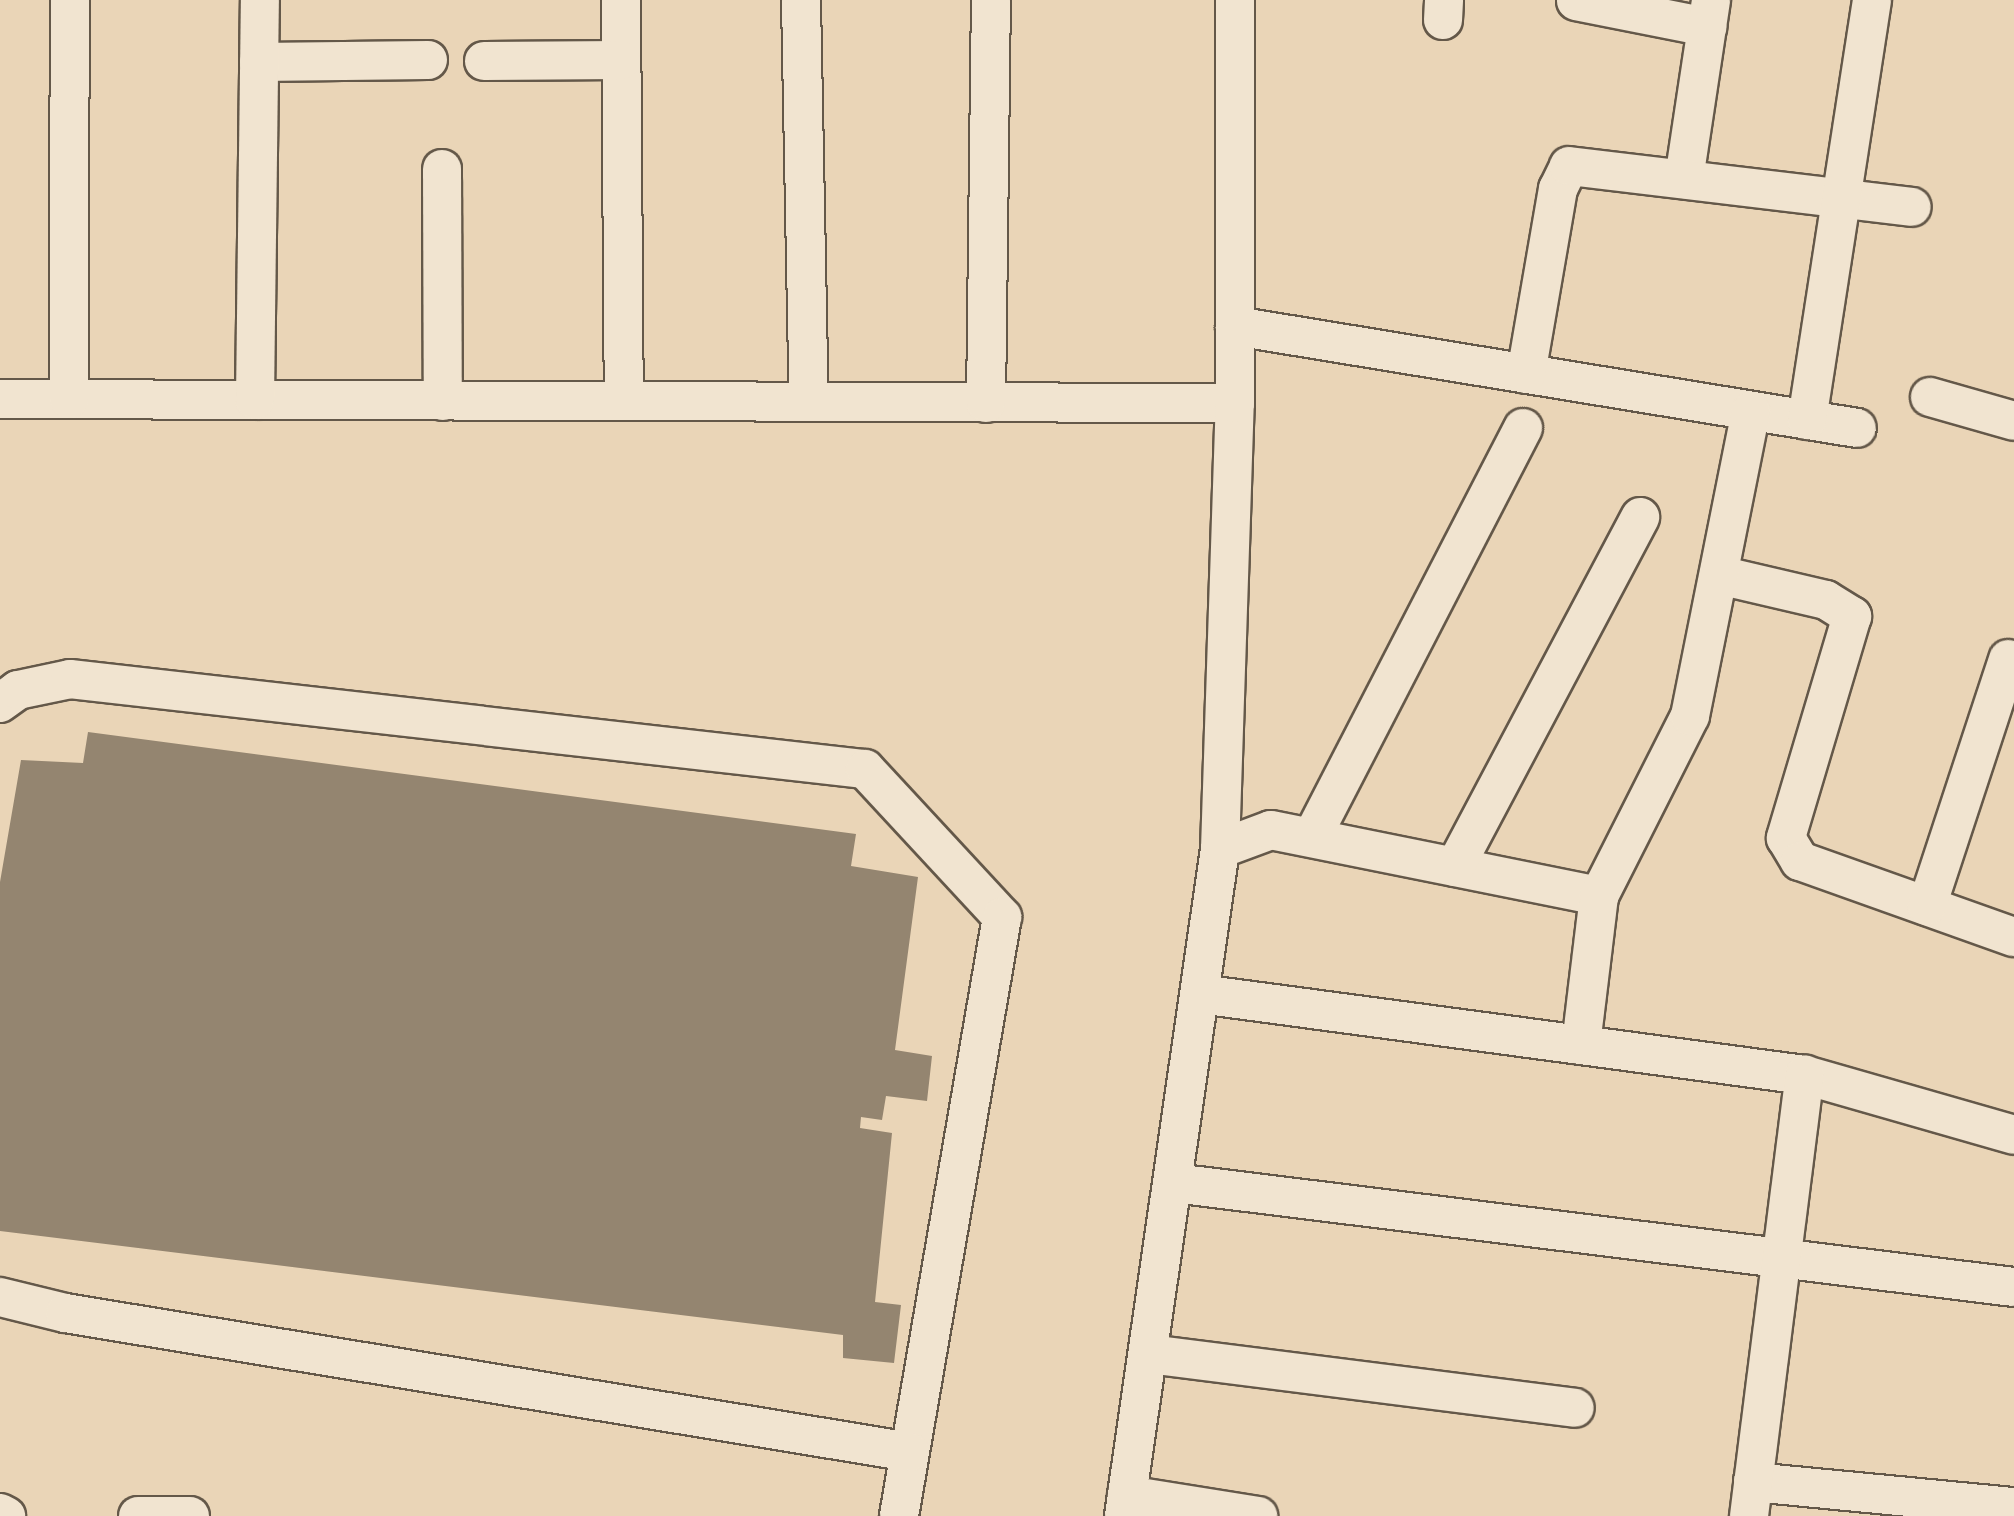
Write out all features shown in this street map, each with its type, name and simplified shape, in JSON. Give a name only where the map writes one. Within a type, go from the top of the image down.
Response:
[{"type":"street","points":[[69,400],[70,0]]},
{"type":"street","points":[[255,400],[260,0]]},
{"type":"street","points":[[621,0],[624,401]]},
{"type":"street","points":[[801,0],[809,402]]},
{"type":"street","points":[[986,402],[991,0]]},
{"type":"street","points":[[1235,0],[1235,403],[1220,849],[1174,1183],[1125,1506],[1258,1516]]},
{"type":"street","points":[[1807,420],[1872,0]]},
{"type":"street","points":[[1576,1],[1709,13],[1684,179]]},
{"type":"street","points":[[259,62],[428,60]]},
{"type":"street","points":[[484,61],[621,60]]},
{"type":"street","points":[[1527,374],[1558,189],[1569,166],[1912,207]]},
{"type":"street","points":[[442,169],[443,401]]},
{"type":"street","points":[[1235,326],[1857,428]]},
{"type":"street","points":[[1930,397],[2014,421]]},
{"type":"street","points":[[0,399],[1235,403]]},
{"type":"street","points":[[1581,1045],[1600,896],[1690,716],[1751,411]]},
{"type":"street","points":[[1313,835],[1523,428]]},
{"type":"street","points":[[1455,867],[1640,517]]},
{"type":"street","points":[[1719,575],[1826,600],[1852,616],[1786,838],[1800,861],[2014,937]]},
{"type":"street","points":[[1927,906],[2008,659]]},
{"type":"street","points":[[0,703],[18,690],[70,678],[865,769],[1002,918],[899,1516]]},
{"type":"street","points":[[1220,849],[1271,830],[1313,835],[1600,896]]},
{"type":"street","points":[[1200,993],[1805,1075],[2014,1135]]},
{"type":"street","points":[[1805,1075],[1751,1499],[2014,1507]]},
{"type":"street","points":[[1174,1183],[2014,1287]]},
{"type":"street","points":[[0,1297],[65,1313],[910,1452]]},
{"type":"street","points":[[1149,1354],[1575,1408]]},
{"type":"street","points":[[0,1513],[6,1516]]},
{"type":"street","points":[[138,1516],[190,1516]]},
{"type":"building","points":[[88,732],[856,834],[851,866],[918,877],[895,1050],[932,1056],[927,1101],[886,1096],[882,1120],[861,1117],[860,1128],[892,1133],[875,1302],[901,1305],[894,1363],[843,1358],[843,1335],[0,1231],[0,882],[21,760],[83,763]]}]
